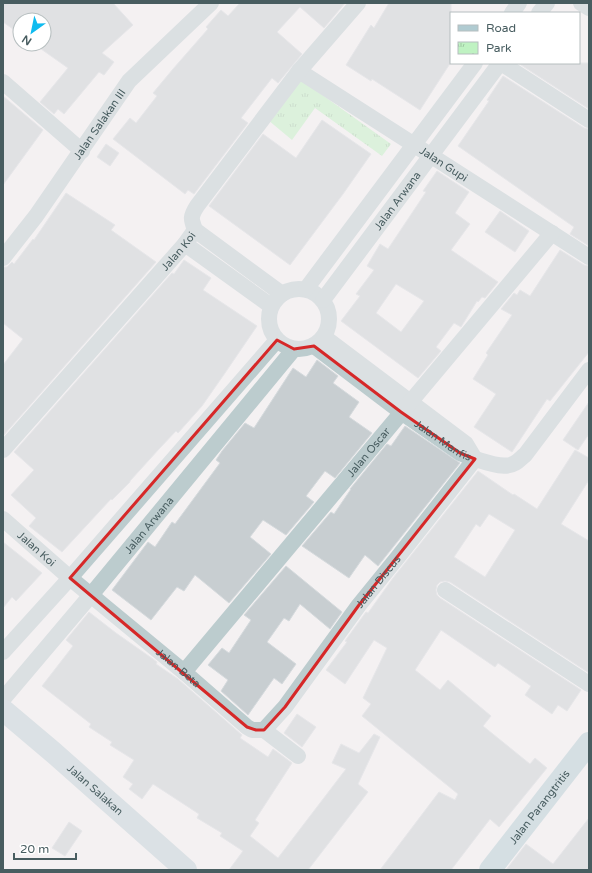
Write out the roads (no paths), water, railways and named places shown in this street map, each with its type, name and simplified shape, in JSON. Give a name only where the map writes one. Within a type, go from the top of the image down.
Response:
[{"type":"main road","name":"Jalan Parangtritis","points":[[490,870],[587,750]]},
{"type":"street","name":"Jalan Salakan III","points":[[3,258],[36,216],[129,81],[211,3]]},
{"type":"street","name":"Jalan Koi","points":[[3,450],[185,244],[195,230],[191,220],[193,212],[197,206],[299,71],[358,3]]},
{"type":"street","points":[[513,12],[519,3]]},
{"type":"street","points":[[540,12],[547,3]]},
{"type":"street","points":[[582,3],[589,8]]},
{"type":"street","name":"Jalan Arwana","points":[[306,289],[473,64]]},
{"type":"street","name":"Jalan Arwana","points":[[323,300],[500,64]]},
{"type":"street","points":[[503,64],[589,120]]},
{"type":"street","name":"Jalan Gupi","points":[[299,71],[589,257]]},
{"type":"street","points":[[3,82],[82,151]]},
{"type":"street","points":[[195,230],[282,294]]},
{"type":"street","name":"Jalan Oscar","points":[[184,672],[552,233]]},
{"type":"street","points":[[185,244],[271,306]]},
{"type":"street","points":[[306,289],[316,293],[323,300],[330,316],[329,325],[319,342],[304,349],[294,349],[285,346],[273,335],[269,320],[269,313],[271,306],[282,294],[290,290],[306,289]]},
{"type":"street","points":[[3,652],[70,578],[277,340]]},
{"type":"street","name":"Jalan Manfis","points":[[319,342],[405,407],[460,454],[494,464],[507,466],[515,463],[525,454],[589,370]]},
{"type":"street","name":"Jalan Arwana","points":[[3,699],[91,596],[294,349]]},
{"type":"street","name":"Jalan Discus","points":[[264,730],[286,707],[359,605],[398,558],[475,459]]},
{"type":"street","name":"Jalan Koi","points":[[3,519],[70,578]]},
{"type":"street","name":"Jalan Beta","points":[[70,578],[184,672],[247,727],[252,730],[264,730]]},
{"type":"street","points":[[445,590],[589,684]]},
{"type":"street","name":"Jalan Salakan","points":[[3,710],[88,782],[186,870]]},
{"type":"street","points":[[264,730],[298,756]]}]
